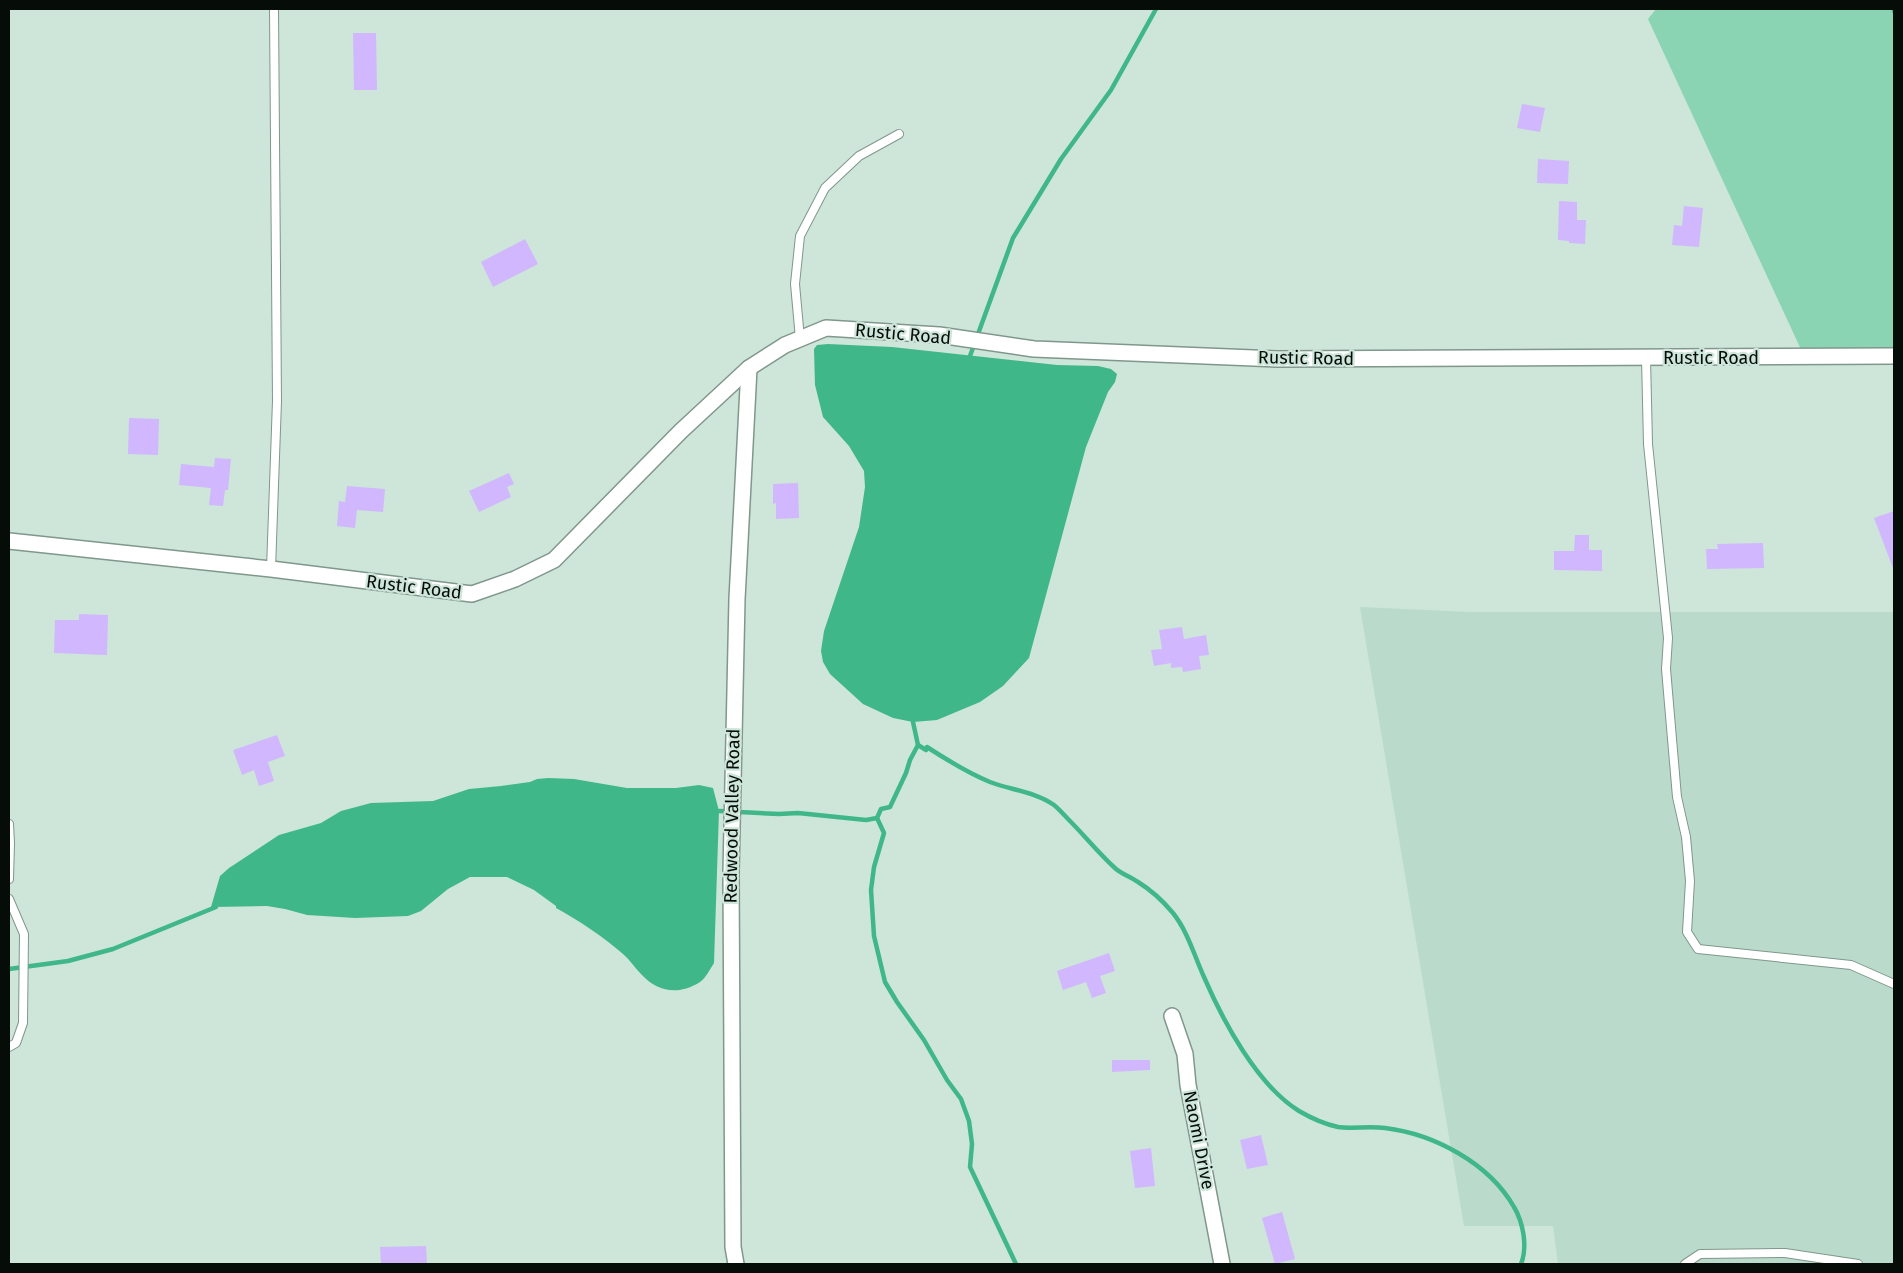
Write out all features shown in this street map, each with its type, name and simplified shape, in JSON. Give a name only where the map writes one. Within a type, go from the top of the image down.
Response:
[{"type":"street","name":"Rustic Road","points":[[9,541],[271,569],[472,594],[515,579],[554,560],[681,431],[748,368],[784,345],[826,328],[939,335],[1034,349],[1278,359],[1894,356]]},
{"type":"street","name":"Redwood Valley Road","points":[[736,1264],[733,1237],[731,864],[737,599],[748,368]]},
{"type":"street","name":"Naomi Drive","points":[[1172,1016],[1185,1054],[1188,1085],[1222,1264]]},
{"type":"lane","points":[[271,569],[277,401],[274,9]]},
{"type":"lane","points":[[800,339],[795,284],[800,236],[825,188],[858,156],[899,134]]},
{"type":"lane","points":[[1646,358],[1648,444],[1668,638],[1666,669],[1677,797],[1686,837],[1690,881],[1687,932],[1698,949],[1850,965],[1894,984]]},
{"type":"lane","points":[[9,824],[9,879]]},
{"type":"lane","points":[[9,899],[24,934],[23,1023],[16,1043],[9,1047]]},
{"type":"lane","points":[[1685,1264],[1700,1254],[1785,1253],[1858,1264]]},
{"type":"shaded area","points":[[1656,9],[1894,9],[1894,356],[1804,356],[1648,19]]},
{"type":"shaded area","points":[[817,345],[892,347],[1057,365],[1098,366],[1111,369],[1117,374],[1086,447],[1029,658],[1003,686],[980,702],[937,720],[913,722],[893,718],[863,704],[830,674],[823,662],[821,651],[824,631],[859,527],[865,487],[864,471],[849,446],[823,417],[815,385],[814,349]]},
{"type":"shaded area","points":[[1360,607],[1470,612],[1894,612],[1894,1264],[1558,1264],[1553,1226],[1464,1226]]},
{"type":"shaded area","points":[[548,778],[574,779],[627,788],[676,788],[699,785],[713,788],[719,811],[714,963],[700,982],[685,989],[677,990],[669,990],[655,985],[641,974],[623,954],[600,936],[556,908],[556,906],[534,890],[507,877],[470,877],[448,889],[421,911],[408,916],[355,918],[307,915],[267,906],[211,907],[220,876],[229,868],[279,835],[321,823],[341,811],[371,803],[433,801],[469,789]]},
{"type":"building","points":[[353,33],[376,33],[377,90],[354,90]]},
{"type":"building","points":[[1522,104],[1545,108],[1540,132],[1517,128]]},
{"type":"building","points":[[1538,159],[1569,161],[1568,184],[1537,183]]},
{"type":"building","points":[[1559,201],[1577,202],[1577,220],[1586,220],[1585,244],[1558,240]]},
{"type":"building","points":[[1684,206],[1703,208],[1699,247],[1672,245],[1674,225],[1682,226]]},
{"type":"building","points":[[525,239],[538,264],[493,287],[481,262]]},
{"type":"building","points":[[129,418],[159,419],[158,455],[128,454]]},
{"type":"building","points":[[215,458],[231,459],[228,490],[225,490],[223,506],[209,505],[211,488],[179,485],[181,464],[214,467]]},
{"type":"building","points":[[509,473],[514,484],[507,487],[511,497],[479,512],[469,491]]},
{"type":"building","points":[[798,483],[799,518],[776,519],[776,503],[773,504],[773,484]]},
{"type":"building","points":[[347,486],[385,489],[383,512],[357,510],[355,528],[337,526],[339,501],[345,502]]},
{"type":"building","points":[[1894,511],[1894,568],[1893,568],[1874,518]]},
{"type":"building","points":[[1575,535],[1589,535],[1589,550],[1602,550],[1602,571],[1554,570],[1554,551],[1574,551]]},
{"type":"building","points":[[1763,543],[1764,568],[1707,569],[1706,549],[1718,549],[1717,544]]},
{"type":"building","points":[[79,614],[108,615],[107,655],[54,653],[55,620],[79,620]]},
{"type":"building","points":[[1182,627],[1184,639],[1206,635],[1209,655],[1199,656],[1201,669],[1183,672],[1182,667],[1171,668],[1171,663],[1154,666],[1151,650],[1162,649],[1159,630]]},
{"type":"building","points":[[277,735],[285,756],[268,762],[274,781],[259,786],[254,770],[242,775],[233,750]]},
{"type":"building","points":[[1109,953],[1115,971],[1100,976],[1106,993],[1092,998],[1086,982],[1063,990],[1057,971]]},
{"type":"building","points":[[1112,1060],[1150,1060],[1150,1070],[1112,1072]]},
{"type":"building","points":[[1261,1135],[1268,1165],[1247,1169],[1240,1140]]},
{"type":"building","points":[[1151,1148],[1155,1186],[1135,1188],[1130,1151]]},
{"type":"building","points":[[1282,1212],[1295,1259],[1275,1264],[1262,1218]]},
{"type":"building","points":[[426,1246],[427,1264],[381,1264],[380,1247]]},
{"type":"waterway","points":[[970,356],[1013,238],[1061,159],[1111,90],[1156,9]]},
{"type":"waterway","points":[[719,811],[798,813],[866,820],[877,818],[881,809],[890,807],[918,745],[913,722]]},
{"type":"waterway","points":[[918,745],[926,750],[927,747],[982,778],[998,785],[1039,797],[1054,805],[1116,869],[1143,885],[1161,900],[1183,928],[1200,969],[1231,1032],[1255,1069],[1284,1100],[1304,1114],[1333,1126],[1343,1128],[1373,1127],[1404,1131],[1441,1144],[1475,1164],[1503,1191],[1520,1220],[1524,1235],[1524,1250],[1521,1264]]},
{"type":"waterway","points":[[877,818],[884,833],[874,867],[871,890],[874,936],[885,982],[961,1099],[969,1121],[972,1144],[970,1167],[1016,1264]]},
{"type":"waterway","points":[[9,969],[68,961],[113,949],[216,907]]}]
